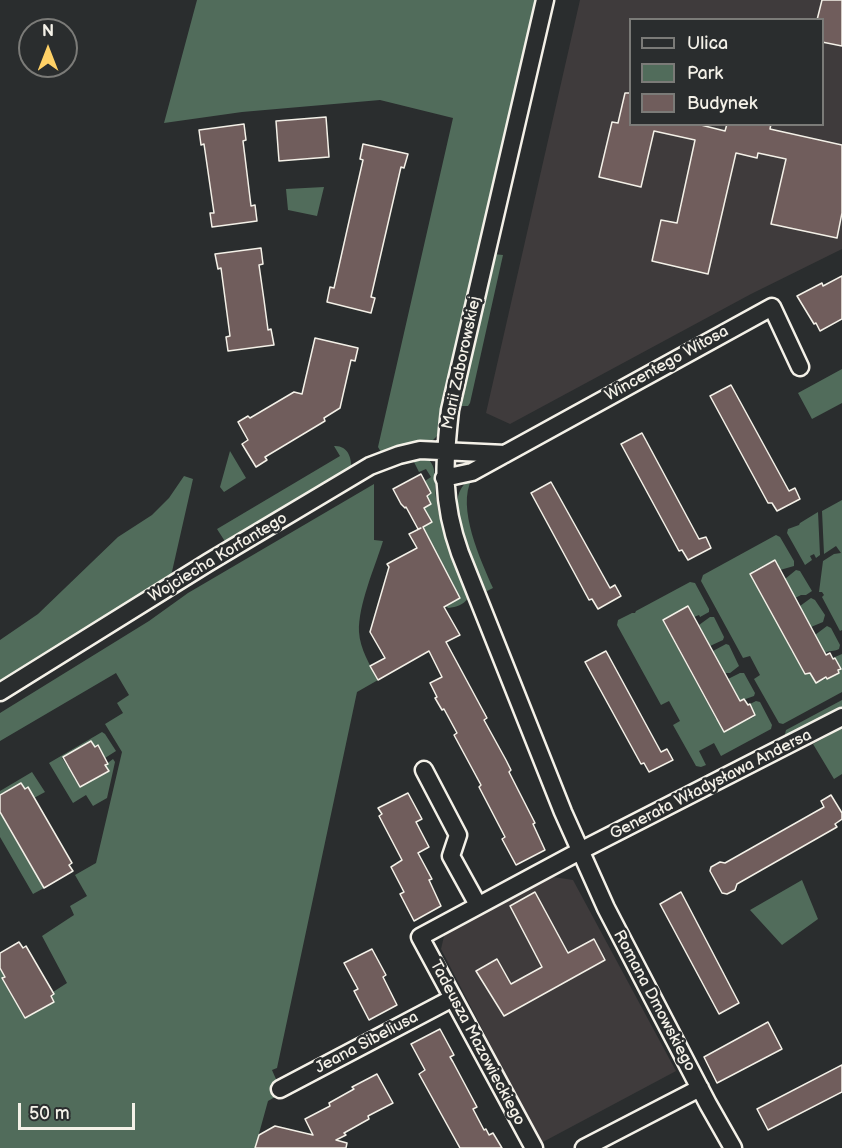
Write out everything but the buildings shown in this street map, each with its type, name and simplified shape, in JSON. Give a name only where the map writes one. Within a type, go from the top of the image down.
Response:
[{"type":"street","name":"Marii Zaborowskiej","points":[[545,0],[450,410],[444,478],[446,505],[456,542],[580,851]]},
{"type":"street","name":"Wincentego Witosa","points":[[444,478],[472,472],[772,307],[800,367]]},
{"type":"street","name":"Wojciecha Korfantego","points":[[0,692],[209,562],[370,466],[414,451],[445,451]]},
{"type":"street","points":[[445,451],[506,454]]},
{"type":"street","name":"Generała Władysława Andersa","points":[[420,937],[580,851],[842,717]]},
{"type":"street","points":[[424,770],[458,835],[451,856],[478,905]]},
{"type":"street","name":"Romana Dmowskiego","points":[[580,851],[615,928],[733,1148]]},
{"type":"street","name":"Tadeusza Mazowieckiego","points":[[420,937],[534,1148]]},
{"type":"street","name":"Jeana Sibeliusa","points":[[280,1089],[453,998]]},
{"type":"street","points":[[584,1148],[700,1088]]},
{"type":"shaded area","points":[[580,0],[842,0],[842,249],[751,294],[510,424],[486,413]]},
{"type":"shaded area","points":[[547,876],[573,880],[676,1071],[541,1143],[441,949],[445,932]]},
{"type":"green space","points":[[197,0],[537,0],[437,436],[431,442],[381,452],[378,447],[453,118],[380,100],[242,112],[164,123]]},
{"type":"green space","points":[[324,187],[317,216],[288,210],[286,189]]},
{"type":"green space","points":[[493,254],[503,255],[470,403],[468,406],[458,406]]},
{"type":"green space","points":[[842,369],[842,403],[812,419],[798,393]]},
{"type":"green space","points":[[334,446],[342,447],[348,452],[351,468],[226,543],[217,529],[340,456]]},
{"type":"green space","points":[[230,451],[246,478],[224,492],[220,487]]},
{"type":"green space","points":[[423,457],[432,463],[434,468],[441,524],[468,598],[462,604],[454,607],[446,606],[460,598],[423,527],[432,522],[424,508],[431,504],[427,496],[431,493],[425,481],[431,477],[426,469],[419,472],[413,460]]},
{"type":"green space","points":[[184,476],[193,479],[171,576],[142,592],[0,685],[0,640],[38,614],[118,537],[152,515],[169,498]]},
{"type":"green space","points":[[472,479],[468,491],[468,519],[493,588],[487,591],[482,588],[472,563],[460,530],[457,514],[462,487]]},
{"type":"green space","points":[[374,484],[374,540],[383,541],[364,598],[359,632],[363,651],[378,680],[357,692],[277,1068],[272,1070],[282,1093],[268,1101],[255,1148],[0,1148],[0,968],[5,977],[2,978],[25,1018],[54,1002],[51,996],[53,992],[67,983],[42,936],[74,915],[70,906],[87,896],[75,875],[96,863],[122,752],[105,724],[123,713],[117,703],[129,695],[116,673],[0,741],[0,713],[149,621],[188,593]]},
{"type":"green space","points":[[842,500],[842,630],[840,631],[822,597],[824,595],[819,592],[823,561],[834,554],[841,553],[836,546],[824,554],[822,511]]},
{"type":"green space","points":[[818,512],[820,555],[816,558],[814,554],[810,556],[812,560],[805,565],[787,533],[788,529],[799,525]]},
{"type":"green space","points":[[776,535],[780,537],[794,561],[794,566],[780,570],[774,560],[753,571],[792,652],[805,674],[810,673],[816,683],[839,673],[838,670],[841,668],[835,657],[842,654],[842,692],[783,724],[779,723],[754,679],[760,675],[750,656],[743,658],[701,581],[703,575]]},
{"type":"green space","points":[[796,570],[800,571],[812,591],[795,598],[785,579]]},
{"type":"green space","points":[[690,582],[695,583],[709,612],[700,617],[699,615],[694,617],[688,606],[663,621],[716,719],[719,718],[729,729],[754,717],[750,704],[756,701],[760,702],[772,725],[771,729],[721,756],[714,743],[699,751],[706,765],[701,767],[696,766],[673,725],[680,721],[669,701],[661,705],[617,625],[618,620]]},
{"type":"green space","points":[[811,598],[815,600],[825,615],[823,622],[811,627],[800,606]]},
{"type":"green space","points":[[710,617],[714,617],[724,637],[723,640],[710,646],[699,625]]},
{"type":"green space","points":[[827,626],[831,628],[840,645],[839,649],[825,653],[815,635]]},
{"type":"green space","points":[[726,644],[729,645],[739,666],[730,673],[725,673],[713,651]]},
{"type":"green space","points":[[744,673],[755,693],[754,696],[740,701],[728,679]]},
{"type":"green space","points":[[842,700],[842,709],[788,739],[785,734],[786,730]]},
{"type":"green space","points":[[842,728],[842,774],[834,779],[813,744]]},
{"type":"green space","points":[[102,732],[116,751],[105,758],[98,746],[95,747],[91,741],[62,758],[68,767],[71,766],[77,776],[74,778],[80,787],[108,771],[105,765],[113,759],[115,762],[107,798],[93,806],[86,795],[73,803],[49,763]]},
{"type":"green space","points":[[32,772],[45,792],[34,798],[28,787],[25,789],[21,783],[0,795],[0,791]]},
{"type":"green space","points":[[0,808],[4,820],[44,888],[33,894],[0,837]]},
{"type":"green space","points":[[802,880],[818,919],[782,945],[750,910]]}]
